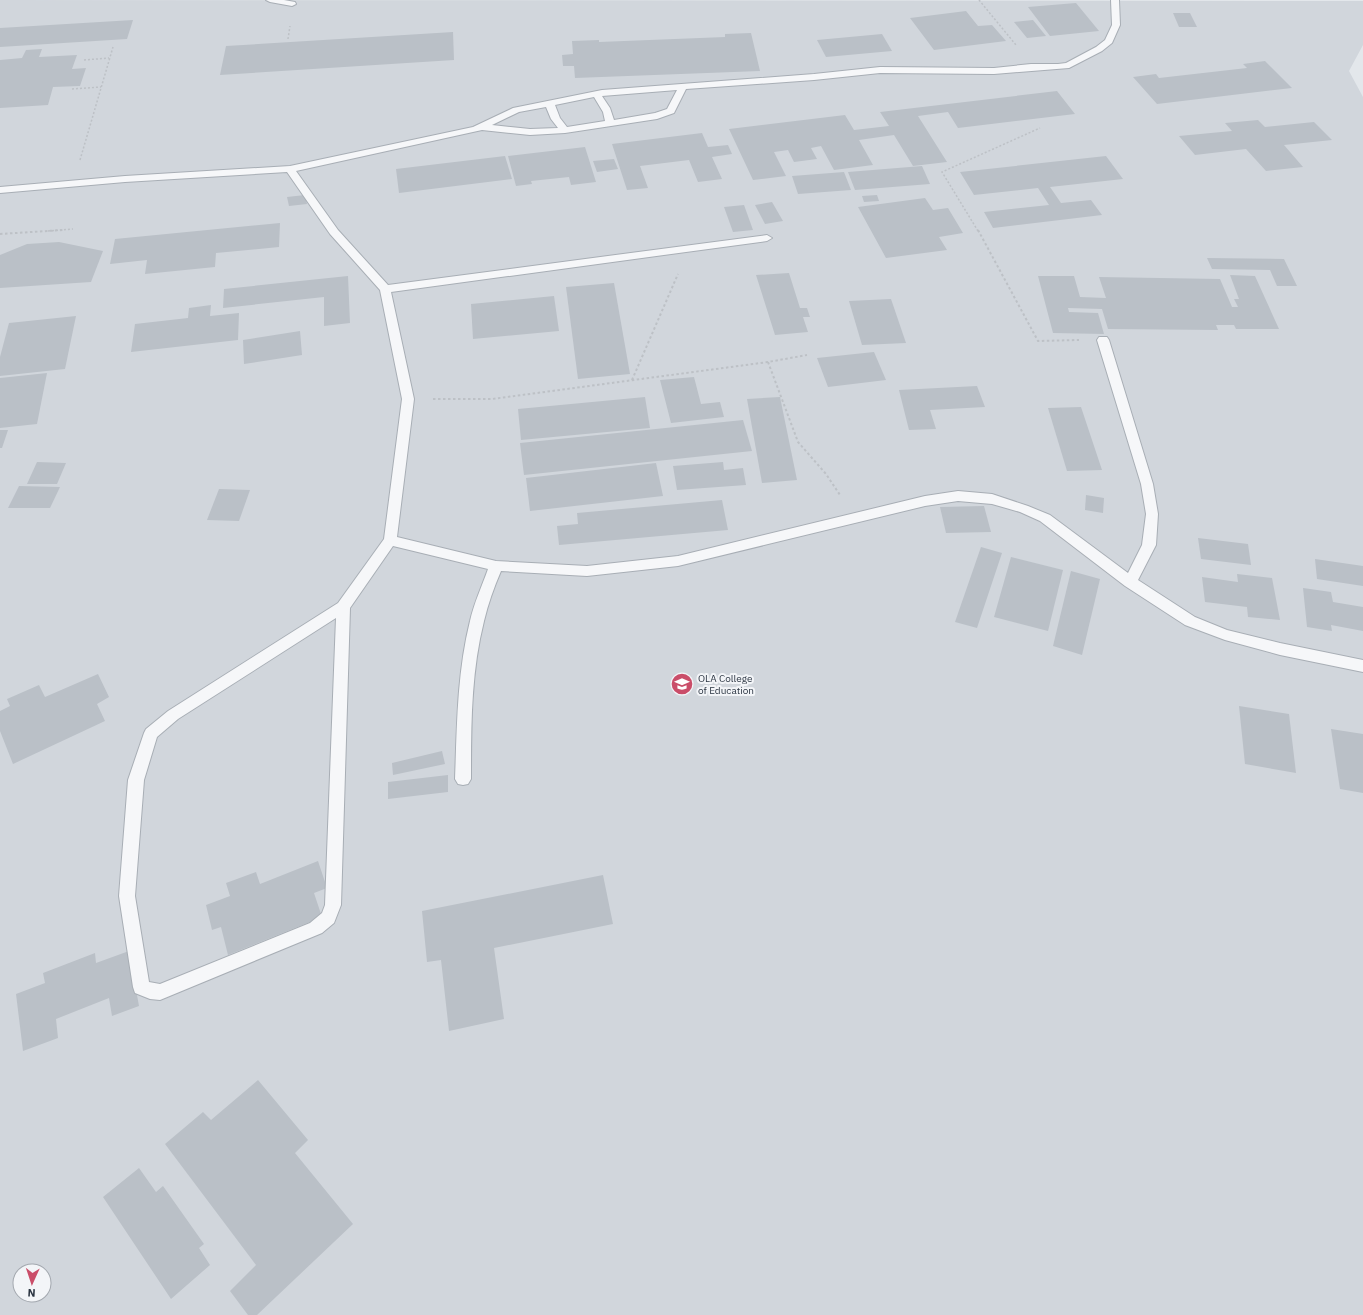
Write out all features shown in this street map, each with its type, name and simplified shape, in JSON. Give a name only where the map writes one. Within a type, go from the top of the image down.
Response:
[{"type":"lane","points":[[270,0],[292,4]]},
{"type":"lane","points":[[0,190],[125,179],[290,169],[482,127],[516,110],[596,94],[880,70],[994,71],[1031,67],[1058,67],[1069,65],[1109,42],[1116,24],[1115,0]]},
{"type":"lane","points":[[482,127],[530,132],[564,130],[656,116],[671,111],[683,87]]},
{"type":"lane","points":[[596,94],[606,108],[610,117],[609,124]]},
{"type":"lane","points":[[549,103],[556,119],[564,130]]},
{"type":"lane","points":[[290,169],[334,232],[385,289],[408,399],[390,540],[343,607],[173,716],[151,733],[136,780],[127,896],[141,987],[150,991],[160,992],[316,928],[328,918],[333,905],[343,607]]},
{"type":"lane","points":[[385,289],[767,238]]},
{"type":"lane","points":[[1104,340],[1147,484],[1152,514],[1149,545],[1130,582]]},
{"type":"lane","points":[[390,540],[496,566],[587,571],[678,561],[856,519],[925,501],[958,496],[992,499],[1024,509],[1045,518],[1130,582],[1190,620],[1225,635],[1280,649],[1363,666]]},
{"type":"lane","points":[[463,779],[468,673],[474,630],[484,597],[496,566]]},
{"type":"path","points":[[979,0],[1031,67]]},
{"type":"path","points":[[73,184],[113,47]]},
{"type":"path","points":[[84,60],[109,58]]},
{"type":"path","points":[[72,89],[101,87]]},
{"type":"path","points":[[1040,128],[942,172],[979,232],[1038,341],[1104,340]]},
{"type":"path","points":[[0,234],[73,228]]},
{"type":"path","points":[[632,380],[689,248]]},
{"type":"path","points":[[408,399],[492,399],[768,362],[807,355]]},
{"type":"path","points":[[768,362],[798,442],[826,474],[856,519]]},
{"type":"shaded area","name":"OLA College of Education","points":[[0,0],[1363,1],[1363,45],[1349,71],[1363,97],[1363,1315],[0,1315]]},
{"type":"building","points":[[1076,3],[1099,31],[1050,36],[1028,7]]},
{"type":"building","points":[[966,11],[978,26],[992,25],[1006,41],[934,50],[910,18]]},
{"type":"building","points":[[1173,13],[1190,13],[1197,27],[1179,27]]},
{"type":"building","points":[[133,20],[127,39],[0,47],[0,28]]},
{"type":"building","points":[[1033,20],[1046,36],[1027,38],[1014,22]]},
{"type":"building","points":[[453,32],[454,60],[220,75],[226,46]]},
{"type":"building","points":[[751,33],[760,71],[575,78],[574,66],[563,66],[562,55],[573,54],[572,41],[599,40],[599,42],[725,37],[725,34]]},
{"type":"building","points":[[882,34],[892,51],[826,57],[817,40]]},
{"type":"building","points":[[42,49],[39,57],[77,55],[72,69],[86,68],[80,86],[53,87],[48,105],[0,108],[0,60],[22,58],[26,50]]},
{"type":"building","points":[[1265,61],[1292,88],[1157,104],[1133,77],[1156,74],[1159,78],[1247,68],[1243,64]]},
{"type":"building","points":[[1057,91],[1075,114],[958,128],[948,112],[918,116],[947,162],[913,166],[894,135],[859,140],[873,165],[834,170],[821,146],[811,148],[817,159],[794,162],[788,150],[774,152],[786,176],[753,180],[729,129],[845,115],[854,130],[889,126],[880,112]]},
{"type":"building","points":[[1258,120],[1265,127],[1314,122],[1332,140],[1284,145],[1303,167],[1266,171],[1246,149],[1195,155],[1179,136],[1232,131],[1225,123]]},
{"type":"building","points":[[702,133],[708,147],[728,145],[732,154],[712,157],[722,179],[698,182],[689,160],[640,166],[648,188],[627,190],[612,144]]},
{"type":"building","points":[[585,147],[596,182],[571,185],[569,177],[531,181],[532,184],[516,186],[508,156]]},
{"type":"building","points":[[505,156],[512,179],[399,193],[396,169]]},
{"type":"building","points":[[1106,156],[1123,179],[1050,187],[1061,203],[1091,200],[1102,215],[993,228],[984,212],[1049,205],[1038,188],[974,195],[960,172]]},
{"type":"building","points":[[614,159],[618,169],[597,172],[593,161]]},
{"type":"building","points":[[922,166],[930,184],[855,190],[848,172]]},
{"type":"building","points":[[844,172],[851,190],[798,194],[792,176]]},
{"type":"building","points":[[305,195],[307,204],[289,206],[287,197]]},
{"type":"building","points":[[877,195],[879,201],[864,202],[862,196]]},
{"type":"building","points":[[925,198],[933,210],[948,208],[963,233],[939,237],[947,250],[886,258],[858,207]]},
{"type":"building","points":[[772,202],[783,221],[765,224],[755,205]]},
{"type":"building","points":[[744,205],[753,230],[733,232],[724,207]]},
{"type":"building","points":[[280,223],[279,247],[216,253],[215,267],[145,274],[147,260],[110,264],[115,239]]},
{"type":"building","points":[[59,242],[103,251],[91,282],[0,288],[0,255],[27,244]]},
{"type":"building","points":[[1207,258],[1284,259],[1297,286],[1277,286],[1270,270],[1212,269]]},
{"type":"building","points":[[789,273],[800,308],[807,308],[810,317],[803,317],[808,332],[775,335],[756,275]]},
{"type":"building","points":[[1230,275],[1255,276],[1279,329],[1236,329],[1234,325],[1216,325],[1218,330],[1108,329],[1102,309],[1068,308],[1069,312],[1098,313],[1104,334],[1053,333],[1038,276],[1074,276],[1080,297],[1106,298],[1099,277],[1220,279],[1232,307],[1238,307],[1234,299],[1239,299]]},
{"type":"building","points":[[348,276],[350,323],[324,326],[324,297],[223,308],[224,289]]},
{"type":"building","points":[[614,283],[630,374],[578,379],[566,287]]},
{"type":"building","points":[[554,296],[559,331],[473,339],[471,304]]},
{"type":"building","points":[[891,299],[906,343],[862,345],[849,301]]},
{"type":"building","points":[[211,305],[210,316],[239,313],[238,340],[131,352],[135,324],[188,318],[189,308]]},
{"type":"building","points":[[76,316],[65,369],[0,376],[0,357],[9,323]]},
{"type":"building","points":[[300,331],[302,355],[244,364],[243,340]]},
{"type":"building","points":[[874,352],[886,380],[828,387],[817,358]]},
{"type":"building","points":[[47,373],[37,424],[0,428],[0,378]]},
{"type":"building","points":[[694,377],[701,404],[720,402],[724,417],[671,423],[660,380]]},
{"type":"building","points":[[977,386],[985,407],[930,410],[936,429],[909,430],[899,390]]},
{"type":"building","points":[[645,397],[650,428],[521,440],[518,409]]},
{"type":"building","points":[[780,397],[797,480],[762,483],[747,399]]},
{"type":"building","points":[[1081,407],[1102,470],[1067,471],[1048,408]]},
{"type":"building","points":[[743,420],[752,451],[524,475],[520,443]]},
{"type":"building","points":[[0,430],[8,430],[2,448],[0,448]]},
{"type":"building","points":[[37,462],[66,463],[57,484],[27,484]]},
{"type":"building","points":[[723,462],[724,470],[743,468],[746,485],[677,490],[673,466]]},
{"type":"building","points":[[656,463],[663,496],[530,511],[526,478]]},
{"type":"building","points":[[19,486],[60,487],[50,508],[8,508]]},
{"type":"building","points":[[219,489],[250,490],[239,521],[207,520]]},
{"type":"building","points":[[1086,495],[1104,498],[1103,513],[1085,510]]},
{"type":"building","points":[[722,500],[728,530],[559,545],[557,526],[578,524],[577,513]]},
{"type":"building","points":[[984,506],[991,532],[946,533],[940,507]]},
{"type":"building","points":[[1198,538],[1248,544],[1251,565],[1201,559]]},
{"type":"building","points":[[981,547],[1002,553],[977,628],[955,622]]},
{"type":"building","points":[[1011,557],[1063,570],[1048,631],[994,617]]},
{"type":"building","points":[[1315,559],[1363,566],[1363,586],[1317,579]]},
{"type":"building","points":[[1071,571],[1100,579],[1082,655],[1053,646]]},
{"type":"building","points":[[1237,574],[1272,578],[1280,620],[1248,617],[1247,607],[1205,602],[1202,577],[1238,582]]},
{"type":"building","points":[[1303,588],[1331,592],[1333,602],[1363,607],[1363,631],[1331,625],[1332,631],[1307,627]]},
{"type":"building","points":[[98,674],[109,697],[97,704],[105,721],[13,764],[0,731],[0,711],[10,706],[7,699],[39,685],[45,697]]},
{"type":"building","points":[[1239,706],[1289,714],[1296,773],[1245,764]]},
{"type":"building","points":[[1331,729],[1363,734],[1363,793],[1340,789]]},
{"type":"building","points":[[442,751],[445,764],[393,775],[392,763]]},
{"type":"building","points":[[448,775],[448,792],[388,799],[388,782]]},
{"type":"building","points":[[318,861],[327,888],[314,893],[322,917],[228,955],[221,927],[212,930],[206,905],[230,896],[226,883],[256,872],[260,884]]},
{"type":"building","points":[[603,875],[613,924],[494,948],[504,1019],[449,1031],[441,960],[427,962],[422,911]]},
{"type":"building","points":[[129,951],[139,1006],[112,1016],[109,998],[56,1019],[58,1038],[23,1051],[16,994],[45,983],[43,973],[95,953],[96,963]]},
{"type":"building","points":[[258,1080],[308,1140],[295,1153],[353,1224],[257,1315],[248,1315],[230,1291],[256,1265],[165,1144],[203,1112],[211,1120]]},
{"type":"building","points":[[139,1168],[156,1192],[163,1186],[204,1244],[199,1248],[210,1265],[171,1299],[103,1197]]},
{"type":"place","name":"OLA College of Education","points":[[682,684]]}]
